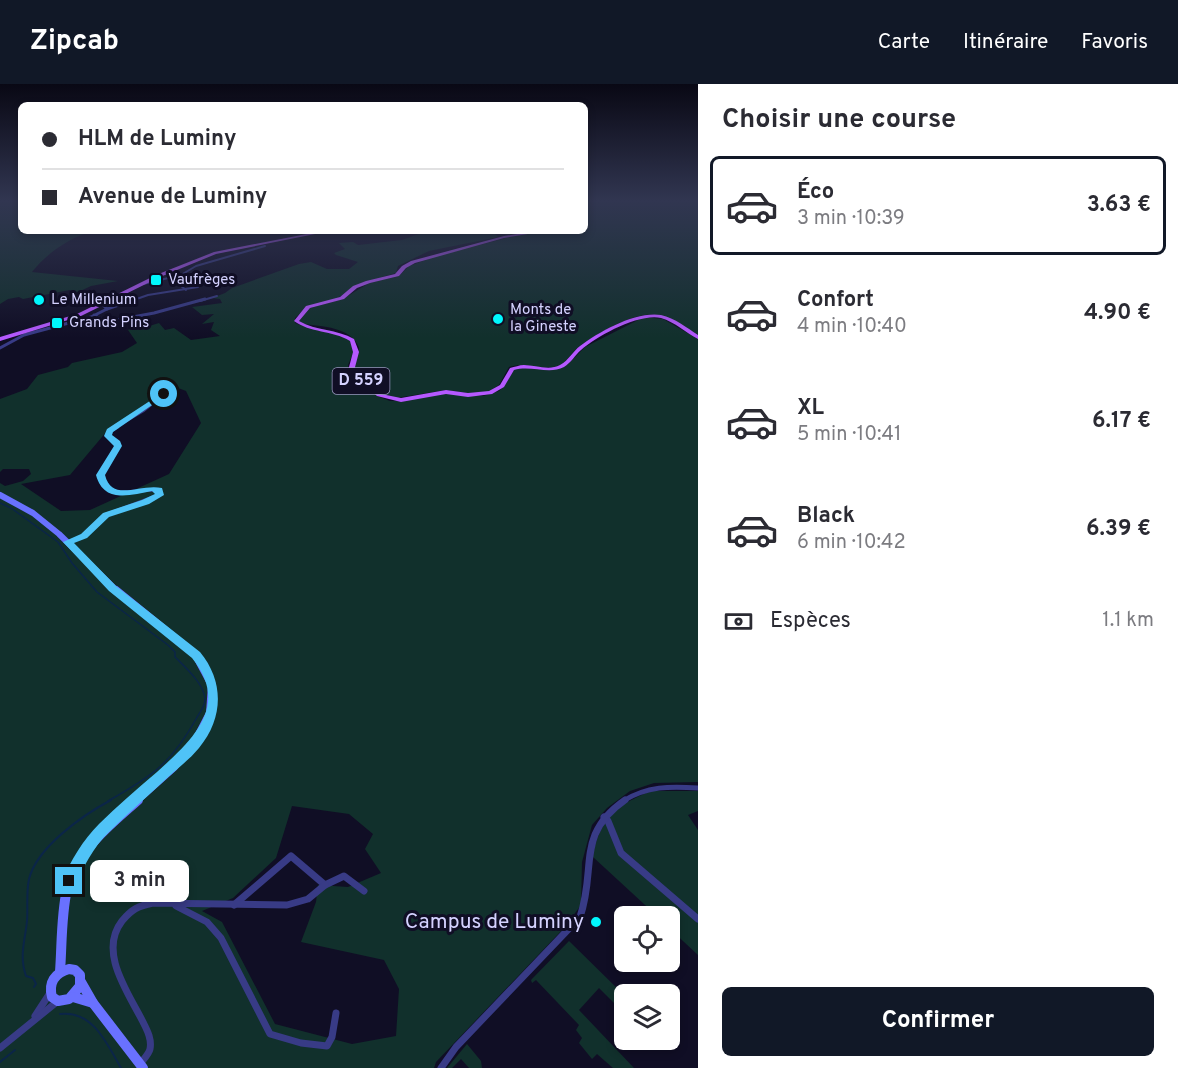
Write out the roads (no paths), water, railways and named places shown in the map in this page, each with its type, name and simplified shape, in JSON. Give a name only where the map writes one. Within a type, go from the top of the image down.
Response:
[{"type":"main road","points":[[0,339],[73,317],[197,260],[248,246]]},
{"type":"main road","name":"D 559","points":[[472,246],[408,264],[396,275],[362,284],[342,298],[308,307],[296,321],[301,325],[334,331],[352,340],[356,348],[351,371],[379,395],[396,400],[446,392],[468,395],[490,393],[502,386],[512,369],[523,366],[546,368],[561,366],[583,346],[619,326],[645,316],[664,318],[698,337]]},
{"type":"street","points":[[142,284],[171,278],[202,264],[265,246]]},
{"type":"street","points":[[197,260],[203,261],[202,264]]},
{"type":"street","points":[[171,278],[186,290]]},
{"type":"street","points":[[0,348],[24,335],[94,315],[148,294],[198,287]]},
{"type":"street","points":[[94,315],[104,322],[113,321],[154,313],[217,296]]},
{"type":"street","points":[[102,304],[107,309]]},
{"type":"street","points":[[68,542],[84,536],[106,515],[146,502],[159,495],[159,490],[152,488],[127,493],[109,491],[103,486],[101,472],[118,446],[118,443],[108,436],[110,431],[164,394],[176,390]]},
{"type":"street","points":[[0,497],[36,517],[68,542],[112,588],[196,655],[209,674],[214,694],[209,718],[195,744],[102,830],[76,864],[65,898],[63,948],[66,971]]},
{"type":"street","points":[[441,1068],[456,1047],[580,917],[588,894],[591,842],[604,817],[629,797],[642,791],[657,787],[698,788]]},
{"type":"street","points":[[604,817],[608,821],[621,853],[698,920]]},
{"type":"street","points":[[234,904],[291,856],[325,885]]},
{"type":"street","points":[[66,971],[80,975],[81,982],[93,1003],[141,1066],[150,1050],[151,1042],[112,957],[112,939],[118,923],[137,906],[153,903],[175,905],[298,903],[308,900],[325,885],[344,876],[364,891]]},
{"type":"street","points":[[175,905],[207,922],[214,929],[270,1034],[301,1043],[327,1046],[332,1037],[336,1013]]},
{"type":"street","points":[[0,1048],[33,1020],[54,997],[52,981],[66,971]]},
{"type":"street","points":[[54,997],[66,1001],[73,997],[81,982]]},
{"type":"street","points":[[73,997],[93,1003]]},
{"type":"waterway","points":[[0,503],[11,508],[58,542],[72,563],[97,592],[175,652],[175,657],[204,692],[205,701],[202,709],[169,758],[148,776],[108,801]]},
{"type":"waterway","points":[[34,987],[36,984],[33,978],[26,976],[23,955],[29,879],[41,855],[62,833],[111,800]]},
{"type":"waterway","points":[[60,1014],[81,1017],[98,1030],[121,1068]]},
{"type":"waterway","points":[[0,1062],[15,1050]]},
{"type":"place","name":"Vaufrèges","points":[[156,280]]},
{"type":"place","name":"Le Millenium","points":[[39,300]]},
{"type":"place","name":"Monts de la Gineste","points":[[498,319]]},
{"type":"place","name":"Grands Pins","points":[[57,323]]},
{"type":"place","name":"Campus de Luminy","points":[[596,922]]}]
